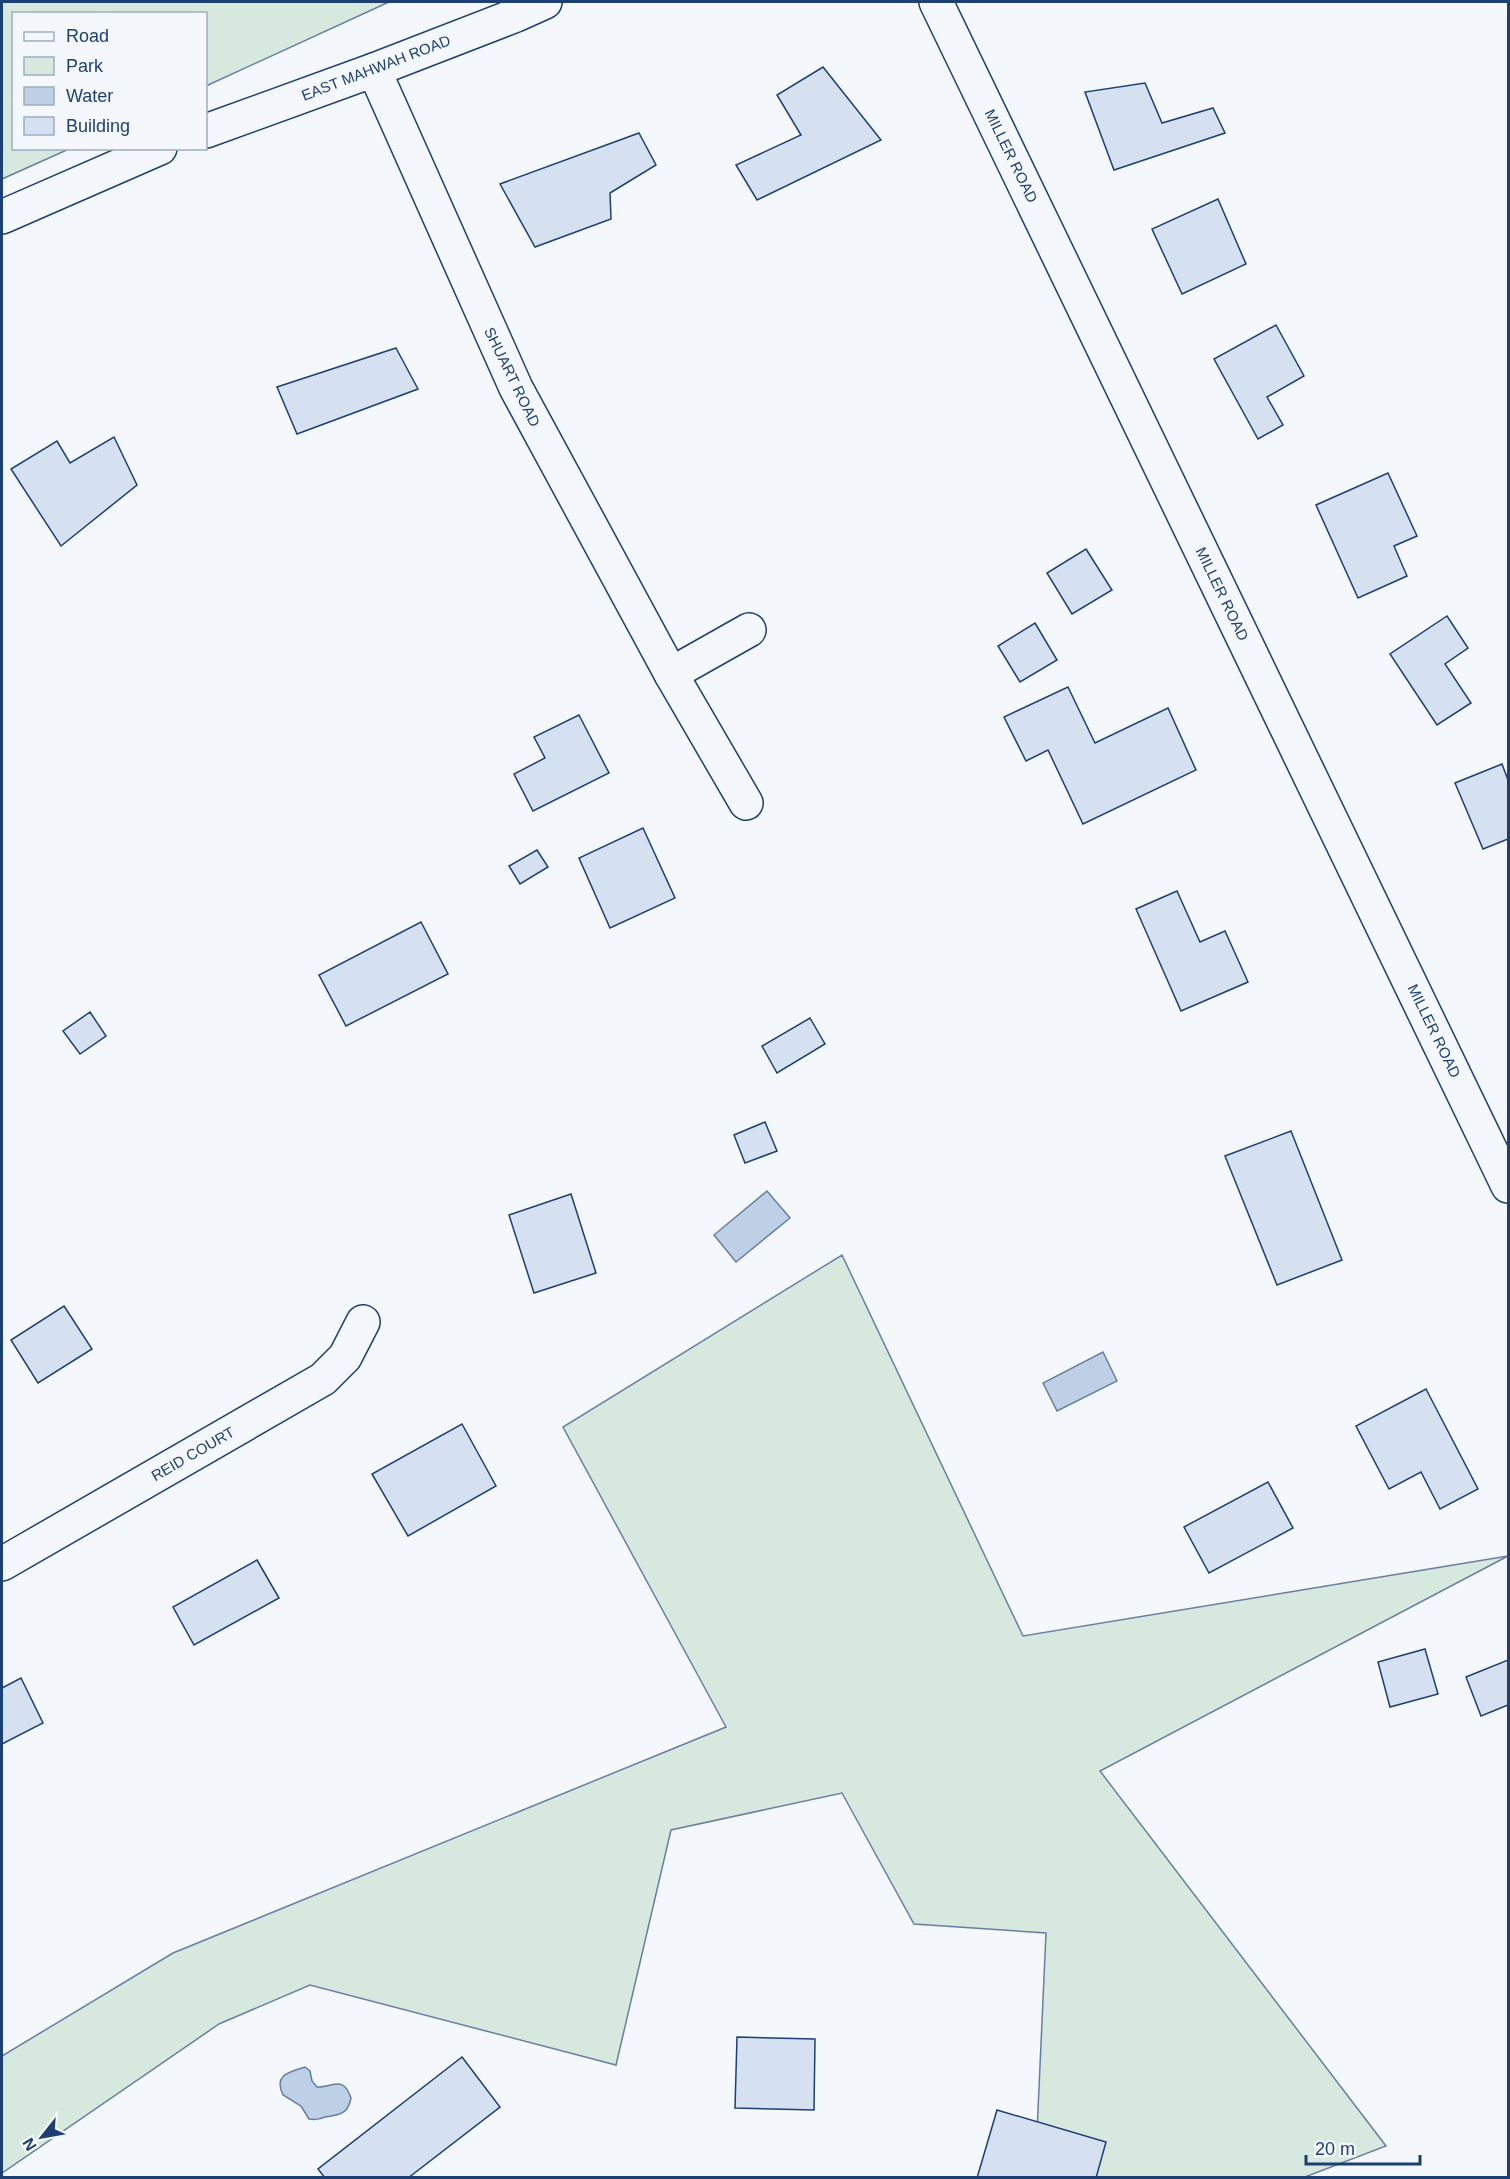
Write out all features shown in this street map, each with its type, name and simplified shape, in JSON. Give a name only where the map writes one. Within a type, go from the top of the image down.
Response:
[{"type":"street","name":"EAST MAHWAH ROAD","points":[[207,131],[374,70],[545,2]]},
{"type":"street","name":"MILLER ROAD","points":[[936,2],[1509,1186]]},
{"type":"street","name":"SHUART ROAD","points":[[374,70],[516,388],[671,674],[746,803]]},
{"type":"street","points":[[2,217],[155,150]]},
{"type":"street","points":[[671,674],[749,630]]},
{"type":"street","name":"REID COURT","points":[[2,1564],[323,1379],[345,1357],[363,1322]]},
{"type":"green space","points":[[2,2],[389,2],[207,86],[207,12],[12,12],[12,150],[67,150],[2,179]]},
{"type":"green space","points":[[842,1255],[1023,1636],[1508,1556],[1100,1771],[1386,2146],[1305,2177],[1035,2177],[1046,1933],[914,1924],[842,1793],[671,1830],[616,2065],[310,1985],[219,2024],[2,2173],[2,2056],[173,1953],[726,1727],[563,1427]]},
{"type":"water","points":[[767,1191],[790,1218],[736,1262],[714,1235]]},
{"type":"water","points":[[1103,1352],[1117,1381],[1057,1411],[1043,1383]]},
{"type":"water","points":[[305,2067],[310,2071],[312,2081],[317,2087],[341,2084],[345,2087],[351,2098],[345,2111],[309,2119],[301,2106],[283,2095],[280,2088],[282,2078]]},
{"type":"building","points":[[823,67],[881,140],[757,200],[736,165],[801,135],[777,95]]},
{"type":"building","points":[[1145,83],[1162,123],[1213,108],[1225,133],[1114,170],[1085,92]]},
{"type":"building","points":[[639,133],[656,165],[610,193],[611,219],[535,247],[500,184]]},
{"type":"building","points":[[1218,199],[1246,264],[1182,294],[1152,229]]},
{"type":"building","points":[[1276,325],[1304,376],[1267,397],[1283,425],[1258,439],[1214,359]]},
{"type":"building","points":[[396,348],[418,389],[297,434],[277,387]]},
{"type":"building","points":[[114,437],[137,485],[61,546],[11,469],[57,441],[70,463]]},
{"type":"building","points":[[1388,473],[1417,536],[1394,546],[1407,576],[1358,598],[1316,505]]},
{"type":"building","points":[[1086,549],[1112,590],[1072,614],[1047,573]]},
{"type":"building","points":[[1447,616],[1468,648],[1445,664],[1471,703],[1437,725],[1390,654]]},
{"type":"building","points":[[1035,623],[1057,660],[1020,682],[998,646]]},
{"type":"building","points":[[1068,687],[1095,743],[1168,708],[1196,770],[1083,824],[1048,750],[1026,761],[1004,717]]},
{"type":"building","points":[[579,715],[609,773],[533,811],[514,774],[545,758],[534,737]]},
{"type":"building","points":[[1502,764],[1508,780],[1508,839],[1483,849],[1455,783]]},
{"type":"building","points":[[643,828],[675,898],[610,928],[579,858]]},
{"type":"building","points":[[537,850],[548,867],[520,884],[509,866]]},
{"type":"building","points":[[1177,891],[1200,942],[1225,931],[1248,982],[1181,1011],[1136,909]]},
{"type":"building","points":[[421,922],[448,974],[346,1026],[319,975]]},
{"type":"building","points":[[90,1012],[106,1036],[80,1054],[63,1031]]},
{"type":"building","points":[[810,1018],[825,1044],[777,1073],[762,1046]]},
{"type":"building","points":[[765,1122],[777,1151],[745,1163],[734,1135]]},
{"type":"building","points":[[1291,1131],[1342,1260],[1277,1285],[1225,1156]]},
{"type":"building","points":[[571,1194],[596,1273],[534,1293],[509,1215]]},
{"type":"building","points":[[64,1306],[92,1349],[38,1383],[11,1340]]},
{"type":"building","points":[[1426,1389],[1478,1489],[1440,1509],[1421,1472],[1389,1489],[1356,1426]]},
{"type":"building","points":[[462,1424],[496,1486],[408,1536],[372,1474]]},
{"type":"building","points":[[1268,1482],[1293,1528],[1209,1573],[1184,1527]]},
{"type":"building","points":[[257,1560],[279,1598],[194,1645],[173,1607]]},
{"type":"building","points":[[1425,1649],[1438,1694],[1390,1707],[1378,1662]]},
{"type":"building","points":[[1508,1660],[1508,1705],[1481,1716],[1466,1677]]},
{"type":"building","points":[[21,1678],[43,1723],[2,1744],[2,1688]]},
{"type":"building","points":[[737,2037],[815,2039],[814,2110],[735,2108]]},
{"type":"building","points":[[462,2057],[500,2107],[408,2178],[325,2178],[318,2169]]},
{"type":"building","points":[[997,2110],[1106,2142],[1096,2178],[977,2178]]}]
